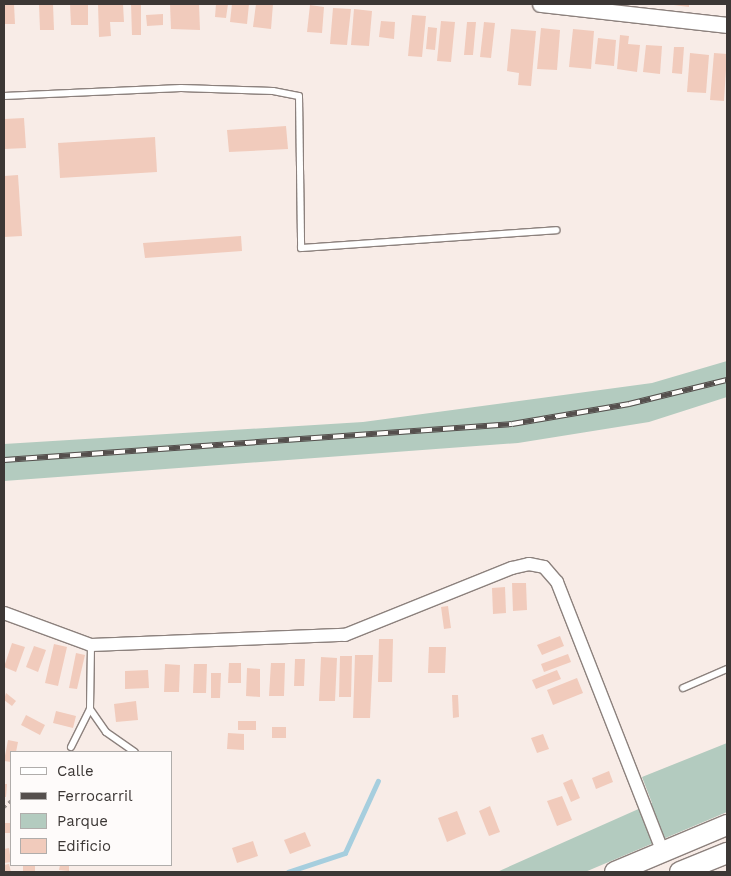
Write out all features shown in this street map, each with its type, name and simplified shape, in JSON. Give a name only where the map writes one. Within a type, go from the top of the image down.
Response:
[{"type":"main road","points":[[691,860],[727,825]]},
{"type":"main road","points":[[614,872],[663,852],[691,860],[727,853]]},
{"type":"street","points":[[540,4],[727,25]]},
{"type":"street","points":[[4,614],[91,645],[346,635],[512,568],[530,564],[544,567],[556,582],[663,852]]},
{"type":"lane","points":[[4,96],[181,88],[273,91],[299,96],[301,248],[556,230]]},
{"type":"lane","points":[[71,747],[90,708],[91,645]]},
{"type":"lane","points":[[683,688],[727,669]]},
{"type":"lane","points":[[90,708],[106,732],[134,751]]},
{"type":"green space","points":[[727,361],[727,397],[649,422],[518,443],[4,481],[4,444],[363,422],[652,383]]},
{"type":"green space","points":[[727,743],[727,812],[585,872],[497,872],[652,803],[642,777]]},
{"type":"building","points":[[4,4],[14,4],[15,24],[4,24]]},
{"type":"building","points":[[39,4],[53,4],[54,30],[40,30]]},
{"type":"building","points":[[70,4],[88,4],[88,25],[71,25]]},
{"type":"building","points":[[98,4],[123,4],[124,22],[110,22],[111,36],[99,37]]},
{"type":"building","points":[[131,4],[141,4],[141,35],[132,35]]},
{"type":"building","points":[[170,4],[199,4],[200,30],[171,29]]},
{"type":"building","points":[[216,4],[228,4],[226,18],[215,17]]},
{"type":"building","points":[[232,4],[249,4],[247,24],[230,22]]},
{"type":"building","points":[[256,4],[273,4],[271,29],[253,27]]},
{"type":"building","points":[[666,4],[689,4],[689,7]]},
{"type":"building","points":[[310,5],[324,7],[322,33],[307,32]]},
{"type":"building","points":[[333,8],[351,9],[347,45],[330,44]]},
{"type":"building","points":[[354,9],[372,11],[369,46],[351,45]]},
{"type":"building","points":[[163,14],[163,25],[147,26],[146,15]]},
{"type":"building","points":[[412,15],[426,16],[422,57],[408,56]]},
{"type":"building","points":[[381,21],[395,22],[394,39],[379,37]]},
{"type":"building","points":[[441,21],[455,22],[451,62],[437,61]]},
{"type":"building","points":[[467,22],[476,22],[473,55],[464,55]]},
{"type":"building","points":[[484,22],[495,23],[491,58],[480,57]]},
{"type":"building","points":[[428,27],[437,28],[435,50],[426,49]]},
{"type":"building","points":[[541,28],[560,30],[557,70],[537,69]]},
{"type":"building","points":[[511,29],[536,31],[531,86],[518,85],[519,73],[507,71]]},
{"type":"building","points":[[573,29],[594,31],[591,69],[569,67]]},
{"type":"building","points":[[620,35],[629,36],[628,44],[640,45],[637,72],[617,69]]},
{"type":"building","points":[[598,38],[616,40],[614,66],[595,64]]},
{"type":"building","points":[[646,45],[662,46],[660,74],[643,72]]},
{"type":"building","points":[[674,47],[684,47],[682,74],[672,73]]},
{"type":"building","points":[[690,53],[709,55],[706,93],[687,92]]},
{"type":"building","points":[[714,53],[727,54],[724,101],[710,100]]},
{"type":"building","points":[[24,118],[26,148],[4,149],[4,119]]},
{"type":"building","points":[[286,126],[288,149],[229,152],[227,130]]},
{"type":"building","points":[[155,137],[157,172],[60,178],[58,143]]},
{"type":"building","points":[[18,175],[22,236],[4,237],[4,176]]},
{"type":"building","points":[[241,236],[242,251],[145,258],[143,243]]},
{"type":"building","points":[[512,583],[526,583],[527,610],[513,611]]},
{"type":"building","points":[[505,587],[506,613],[493,614],[492,588]]},
{"type":"building","points":[[448,606],[451,628],[444,629],[441,607]]},
{"type":"building","points":[[560,636],[564,646],[542,655],[537,645]]},
{"type":"building","points":[[379,639],[393,639],[392,682],[378,682]]},
{"type":"building","points":[[12,643],[25,647],[16,672],[4,667]]},
{"type":"building","points":[[54,644],[67,647],[58,686],[45,683]]},
{"type":"building","points":[[34,646],[46,650],[38,672],[26,667]]},
{"type":"building","points":[[429,647],[446,647],[445,673],[428,673]]},
{"type":"building","points":[[76,653],[85,655],[77,689],[69,688]]},
{"type":"building","points":[[568,654],[571,662],[544,672],[541,664]]},
{"type":"building","points":[[355,655],[373,655],[370,718],[353,718]]},
{"type":"building","points":[[340,656],[352,656],[351,697],[339,697]]},
{"type":"building","points":[[321,657],[337,658],[335,701],[319,701]]},
{"type":"building","points":[[295,659],[305,659],[304,686],[294,686]]},
{"type":"building","points":[[229,663],[241,663],[241,683],[228,683]]},
{"type":"building","points":[[271,663],[285,663],[284,696],[269,696]]},
{"type":"building","points":[[165,664],[180,665],[179,692],[164,692]]},
{"type":"building","points":[[194,664],[207,664],[206,693],[193,693]]},
{"type":"building","points":[[247,668],[260,669],[260,697],[246,696]]},
{"type":"building","points":[[148,670],[149,688],[125,689],[125,671]]},
{"type":"building","points":[[557,670],[561,679],[536,689],[532,680]]},
{"type":"building","points":[[211,673],[221,673],[220,698],[211,698]]},
{"type":"building","points":[[577,678],[583,693],[553,705],[547,690]]},
{"type":"building","points":[[6,693],[16,701],[12,706],[4,700]]},
{"type":"building","points":[[452,695],[458,695],[459,717],[453,718]]},
{"type":"building","points":[[136,701],[138,720],[116,722],[114,704]]},
{"type":"building","points":[[56,711],[76,716],[73,728],[53,723]]},
{"type":"building","points":[[26,715],[45,725],[40,735],[21,725]]},
{"type":"building","points":[[238,721],[256,721],[256,730],[238,730]]},
{"type":"building","points":[[272,727],[286,727],[286,738],[272,738]]},
{"type":"building","points":[[228,733],[244,734],[244,750],[227,749]]},
{"type":"building","points":[[543,734],[549,749],[537,753],[531,738]]},
{"type":"building","points":[[8,740],[18,742],[16,751],[10,751],[10,762],[4,761]]},
{"type":"building","points":[[609,771],[613,782],[596,789],[592,778]]},
{"type":"building","points":[[572,779],[580,798],[571,802],[563,783]]},
{"type":"building","points":[[4,784],[7,784],[6,797],[4,797]]},
{"type":"building","points":[[562,796],[572,820],[557,826],[547,801]]},
{"type":"building","points":[[490,806],[500,832],[489,836],[479,811]]},
{"type":"building","points":[[457,811],[466,834],[447,842],[438,818]]},
{"type":"building","points":[[4,823],[10,823],[10,833],[4,833]]},
{"type":"building","points":[[305,832],[311,846],[290,854],[284,840]]},
{"type":"building","points":[[253,841],[258,856],[237,863],[232,848]]},
{"type":"building","points":[[9,848],[10,862],[4,863],[4,849]]},
{"type":"building","points":[[9,864],[11,872],[4,872],[4,865]]},
{"type":"building","points":[[23,866],[35,866],[35,872],[23,872]]},
{"type":"building","points":[[60,866],[69,866],[69,871],[59,870]]},
{"type":"waterway","points":[[288,872],[345,853],[378,781]]},
{"type":"railway","points":[[4,460],[512,424],[629,404],[727,380]]}]
